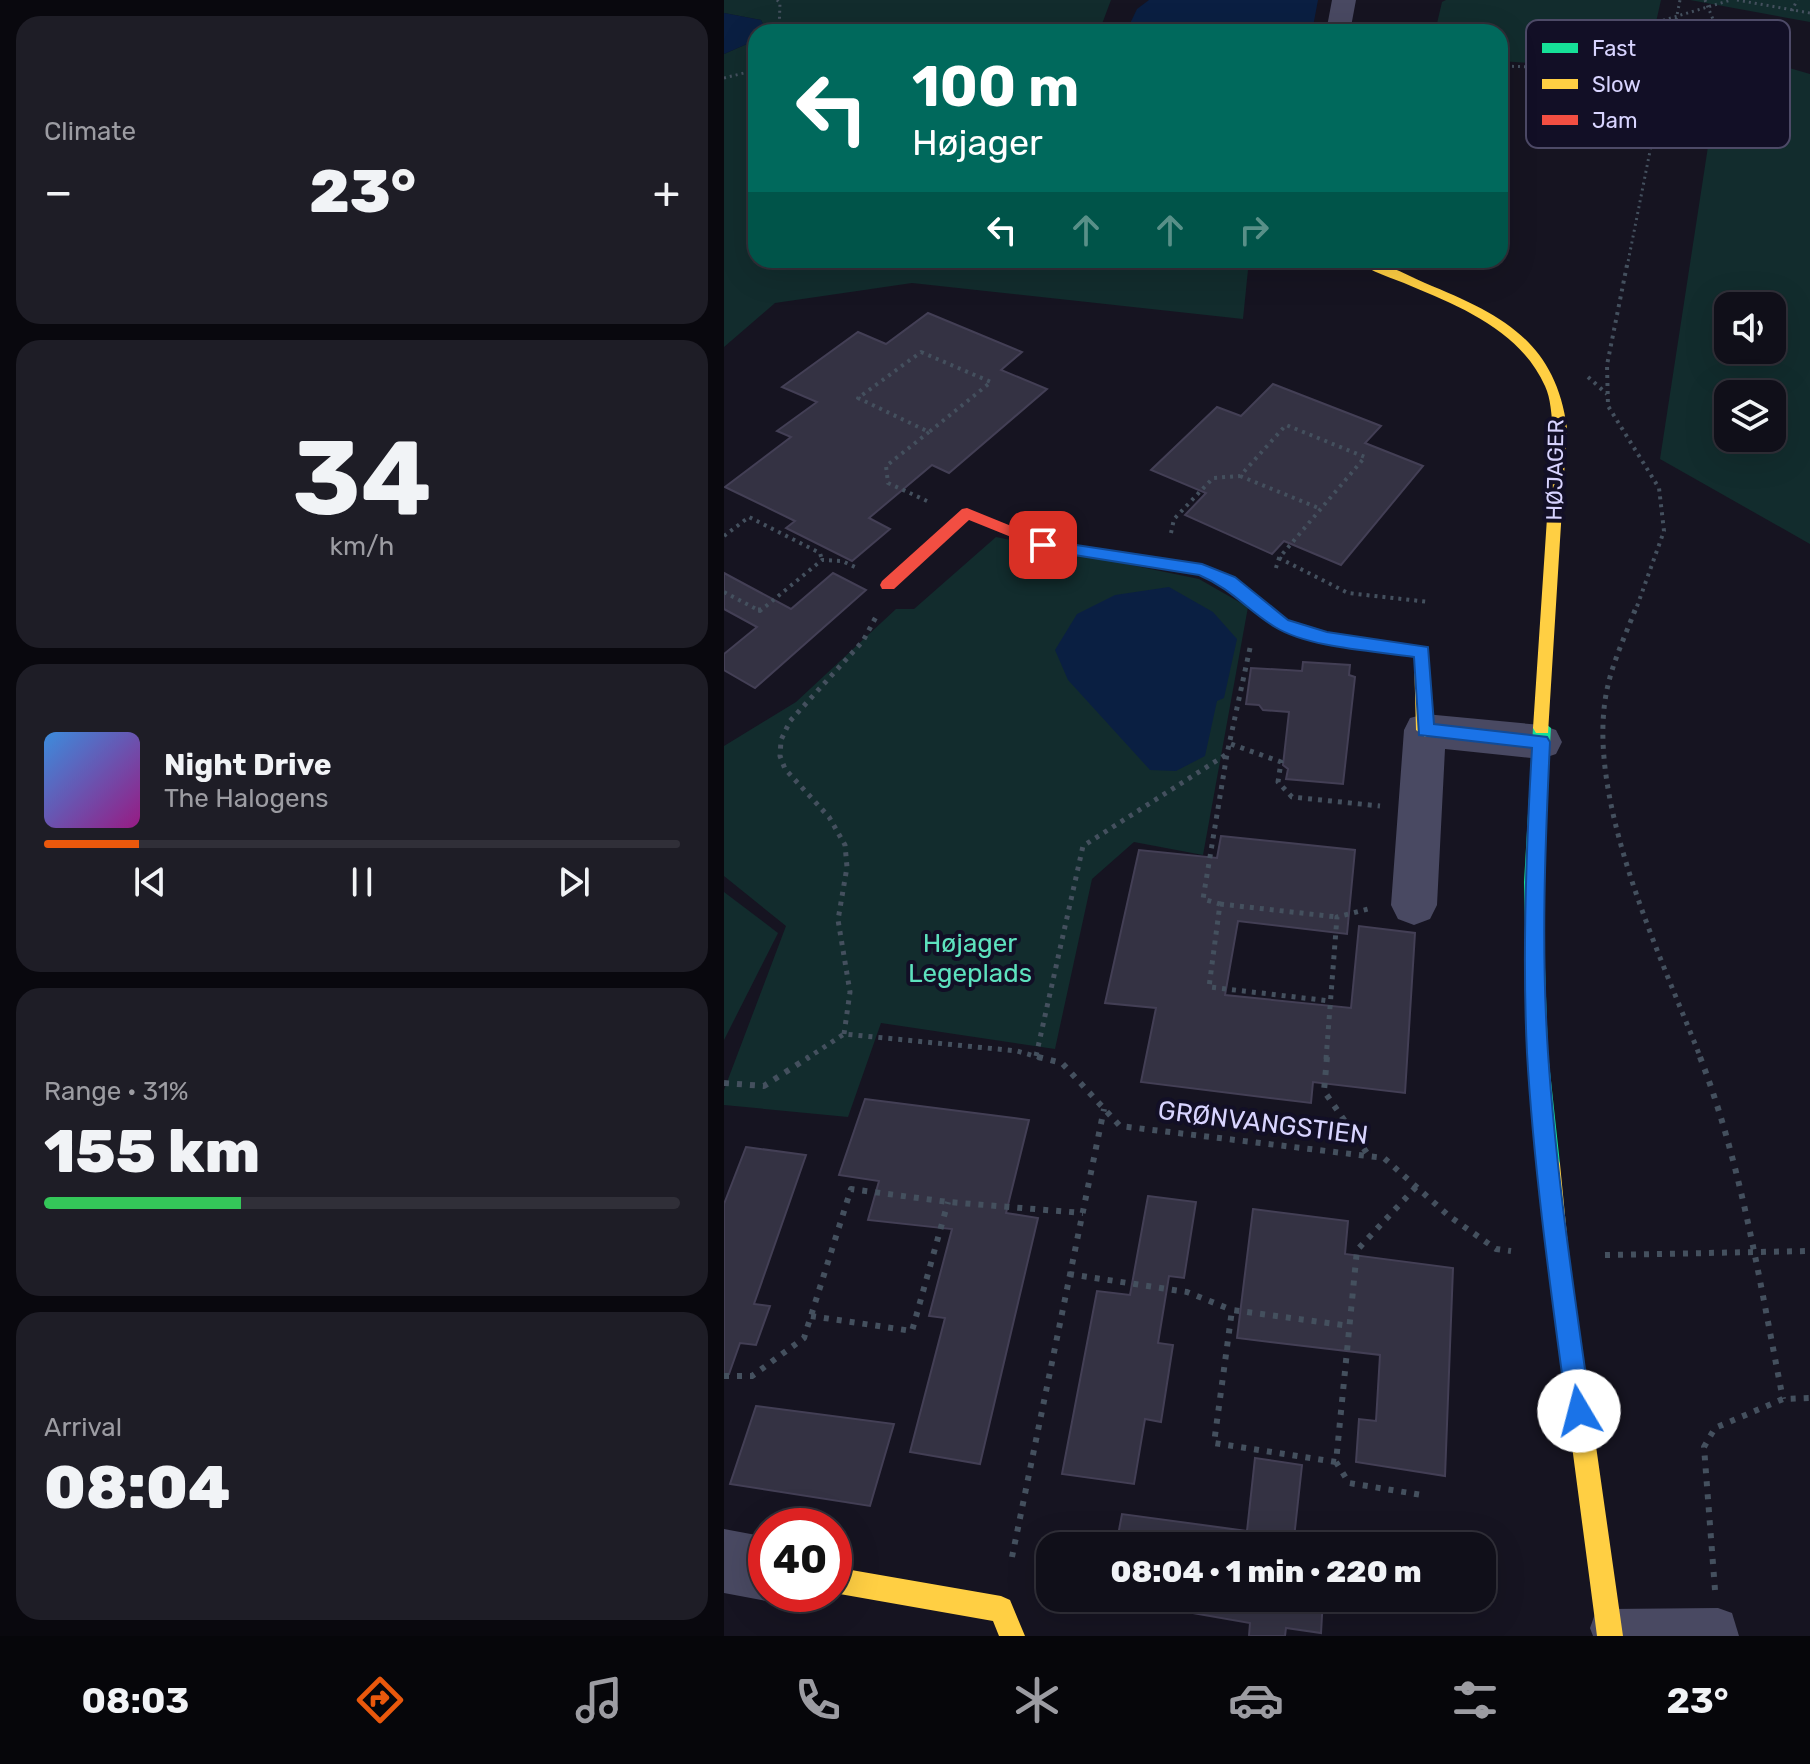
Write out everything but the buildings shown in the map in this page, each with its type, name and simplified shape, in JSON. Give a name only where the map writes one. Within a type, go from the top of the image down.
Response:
[{"type":"street","points":[[1340,24],[1344,0]]},
{"type":"street","name":"HØJAGER","points":[[1381,268],[1473,307],[1523,342],[1551,382],[1560,428],[1533,882],[1538,1053],[1558,1256],[1609,1632]]},
{"type":"street","points":[[888,585],[967,513],[1043,545],[1202,570],[1229,581],[1282,624],[1326,638],[1422,652],[1425,730],[1414,905]]},
{"type":"street","points":[[1425,730],[1541,742]]},
{"type":"street","points":[[724,1561],[748,1566]]},
{"type":"street","points":[[852,1583],[1001,1609],[1012,1636]]},
{"type":"lane","points":[[1609,1632],[1719,1631]]},
{"type":"path","points":[[777,0],[780,5],[779,24]]},
{"type":"path","points":[[1678,20],[1680,0]]},
{"type":"path","points":[[1705,0],[1713,20]]},
{"type":"path","points":[[1655,20],[1731,0]]},
{"type":"path","points":[[1737,0],[1810,13]]},
{"type":"path","points":[[1792,11],[1797,0]]},
{"type":"path","points":[[724,78],[748,72]]},
{"type":"path","points":[[1650,148],[1607,365],[1608,406],[1659,488],[1664,531],[1608,685],[1602,748],[1626,867],[1717,1100],[1753,1251],[1783,1399]]},
{"type":"path","points":[[930,432],[858,398],[921,352],[991,382],[930,432],[886,466],[888,483],[960,517]]},
{"type":"path","points":[[1240,476],[1286,425],[1365,457],[1279,558],[1254,633],[1227,754],[1203,899],[1220,904],[1337,917],[1366,907],[1395,910],[1414,905]]},
{"type":"path","points":[[1163,565],[1174,519],[1213,478],[1240,476],[1321,509]]},
{"type":"path","points":[[724,536],[749,517],[820,553],[822,560],[760,611],[724,592]]},
{"type":"path","points":[[1279,558],[1348,593],[1429,602]]},
{"type":"path","points":[[724,1083],[764,1086],[844,1034],[850,992],[838,921],[849,872],[847,853],[832,821],[788,777],[782,766],[780,746],[782,733],[790,721],[863,641],[877,616],[888,585]]},
{"type":"path","points":[[1231,744],[1281,762],[1278,782],[1292,797],[1420,810]]},
{"type":"path","points":[[1036,1056],[1083,846],[1227,754]]},
{"type":"path","points":[[1220,904],[1209,987],[1330,1001]]},
{"type":"path","points":[[1337,917],[1324,1091],[1370,1156]]},
{"type":"path","name":"GRØNVANGSTIEN","points":[[844,1034],[1017,1051],[1062,1063],[1120,1126],[1384,1158],[1449,1216],[1496,1249],[1558,1256],[1810,1251]]},
{"type":"path","points":[[1001,1609],[1104,1108]]},
{"type":"path","points":[[1416,1187],[1357,1250],[1336,1462],[1349,1483],[1422,1495]]},
{"type":"path","points":[[724,1376],[752,1376],[804,1338],[851,1189],[948,1202],[1083,1213]]},
{"type":"path","points":[[811,1316],[912,1331],[948,1202]]},
{"type":"path","points":[[1069,1274],[1187,1292],[1232,1310],[1350,1326]]},
{"type":"path","points":[[1232,1310],[1214,1443],[1336,1462]]},
{"type":"path","points":[[1719,1631],[1704,1447],[1715,1428],[1783,1399],[1810,1398]]},
{"type":"green space","points":[[724,0],[1111,0],[1102,24],[763,24],[761,20],[724,13]]},
{"type":"green space","points":[[1661,0],[1656,20],[1526,20],[1526,63],[1508,62],[1508,24],[1437,24],[1442,2]]},
{"type":"green space","points":[[1690,0],[1810,0],[1810,22]]},
{"type":"green space","points":[[748,44],[748,268],[1248,268],[1243,319],[912,283],[775,303],[724,347],[724,54]]},
{"type":"green space","points":[[1790,68],[1810,74],[1810,544],[1660,459],[1708,148],[1790,148]]},
{"type":"green space","name":"Højager Legeplads","points":[[996,537],[1199,579],[1248,607],[1203,855],[1134,842],[1092,879],[1055,1049],[881,1023],[848,1117],[724,1105],[724,1090],[786,926],[724,876],[724,746],[796,702],[896,609],[914,609]]},
{"type":"green space","points":[[724,892],[778,933],[724,1040]]},
{"type":"water","points":[[1149,0],[1318,0],[1314,24],[1130,24],[1137,9]]},
{"type":"water","points":[[724,13],[761,20],[763,24],[748,24],[748,44],[724,54]]},
{"type":"water","points":[[1169,587],[1213,612],[1237,639],[1224,698],[1217,701],[1205,756],[1176,771],[1150,770],[1068,680],[1055,650],[1077,614],[1115,595]]},
{"type":"traffic: fast","points":[[1542,728],[1533,882],[1538,1053],[1549,1164]]},
{"type":"traffic: slow","points":[[1381,268],[1443,294],[1495,322],[1538,361],[1552,386],[1560,428],[1542,728]]},
{"type":"traffic: slow","points":[[1225,580],[1282,624],[1326,638],[1422,652],[1425,730]]},
{"type":"traffic: slow","points":[[1549,1164],[1558,1256],[1610,1636]]},
{"type":"traffic: slow","points":[[852,1583],[1001,1609],[1012,1636]]},
{"type":"traffic: jam","points":[[888,585],[967,513],[1043,545],[1202,570],[1225,580]]},
{"type":"route","points":[[1043,545],[1070,552],[1202,570],[1229,581],[1282,624],[1326,638],[1422,652],[1425,730],[1541,742],[1533,882],[1538,1053],[1558,1256],[1579,1411]]}]
